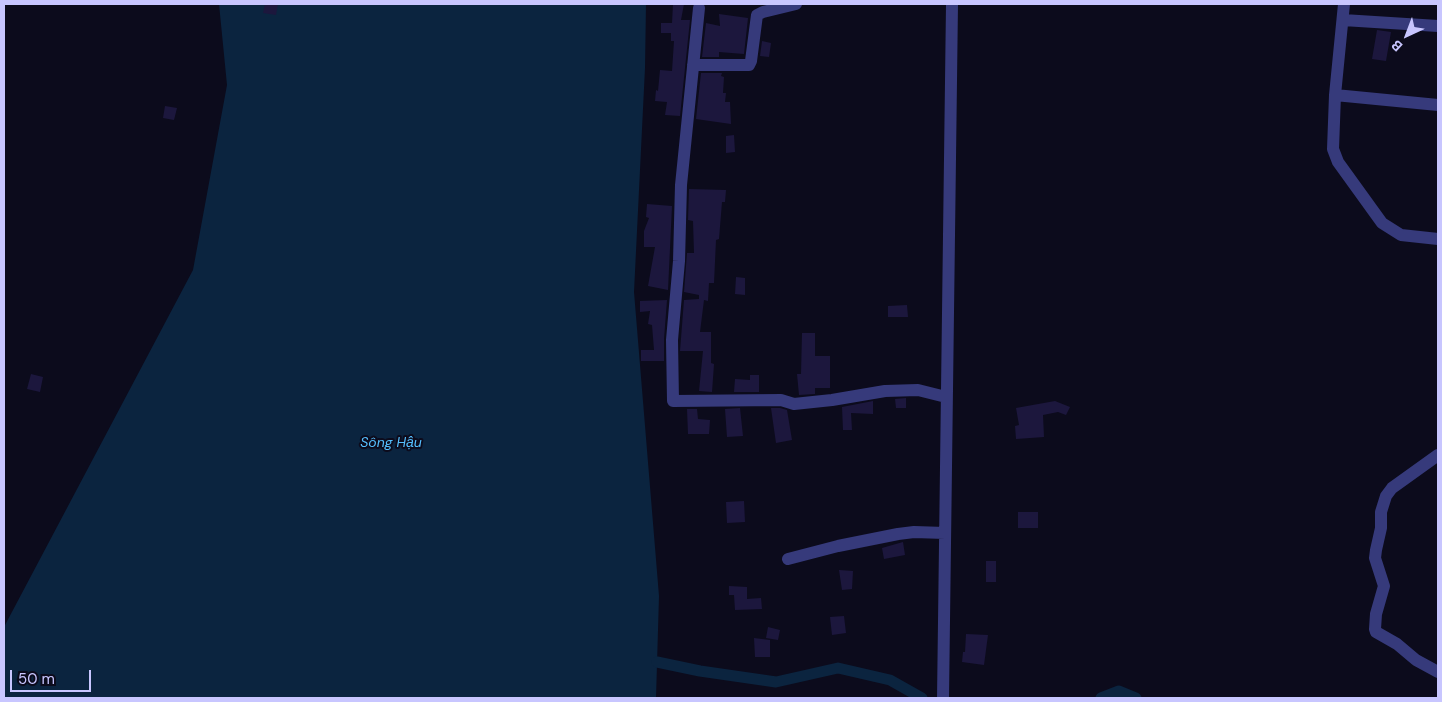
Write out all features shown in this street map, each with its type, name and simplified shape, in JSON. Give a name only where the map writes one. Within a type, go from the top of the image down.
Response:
[{"type":"street","points":[[693,66],[749,65],[757,15],[796,4]]},
{"type":"street","points":[[943,695],[952,4]]},
{"type":"street","points":[[1344,4],[1333,149],[1338,162],[1382,223],[1400,235],[1438,239]]},
{"type":"street","points":[[699,8],[681,185],[679,261],[672,340],[673,401],[781,400],[794,404],[885,391],[918,390],[946,397]]},
{"type":"street","points":[[1343,20],[1438,26]]},
{"type":"street","points":[[1336,95],[1438,105]]},
{"type":"street","points":[[1438,455],[1392,488],[1386,496],[1381,512],[1381,528],[1376,558],[1384,586],[1376,614],[1375,629],[1376,632],[1397,644],[1416,660],[1438,672]]},
{"type":"street","points":[[788,559],[838,546],[898,534],[914,532],[945,533]]},
{"type":"water","name":"Sông Hậu","points":[[219,4],[646,4],[645,68],[634,292],[659,596],[656,698],[4,698],[4,627],[193,270],[227,85]]},
{"type":"building","points":[[265,4],[278,4],[276,15],[263,13]]},
{"type":"building","points":[[673,4],[684,4],[681,20],[690,20],[680,116],[665,115],[667,102],[655,101],[660,70],[672,71],[674,41],[671,41],[671,33],[661,33],[661,23],[672,23]]},
{"type":"building","points":[[719,14],[748,18],[744,54],[719,52],[719,57],[702,57],[706,23],[720,26]]},
{"type":"building","points":[[1377,30],[1391,32],[1386,61],[1372,59]]},
{"type":"building","points":[[762,41],[771,43],[769,57],[760,56]]},
{"type":"building","points":[[701,73],[722,73],[721,76],[724,77],[723,93],[726,93],[725,102],[730,102],[731,124],[696,119]]},
{"type":"building","points":[[165,106],[177,108],[174,120],[163,118]]},
{"type":"building","points":[[734,135],[735,152],[726,153],[726,136]]},
{"type":"building","points":[[689,189],[726,190],[725,202],[722,202],[719,239],[716,240],[714,283],[709,283],[708,301],[704,300],[700,332],[711,332],[711,363],[714,364],[712,392],[699,391],[703,351],[680,351],[684,300],[699,299],[699,295],[684,292],[687,253],[694,253],[693,221],[688,220]]},
{"type":"building","points":[[647,204],[672,206],[668,290],[648,286],[655,247],[644,247],[644,231],[649,218],[646,217]]},
{"type":"building","points":[[736,277],[745,278],[745,295],[735,294]]},
{"type":"building","points":[[667,300],[664,361],[641,361],[641,350],[654,350],[652,325],[648,324],[650,311],[640,312],[640,301]]},
{"type":"building","points":[[907,305],[908,317],[888,317],[888,306]]},
{"type":"building","points":[[802,333],[815,333],[815,356],[830,356],[830,388],[815,388],[815,394],[799,395],[797,374],[801,374]]},
{"type":"building","points":[[31,374],[43,377],[40,392],[27,389]]},
{"type":"building","points":[[750,375],[759,375],[759,392],[734,392],[735,379],[750,380]]},
{"type":"building","points":[[906,398],[906,408],[896,408],[895,399]]},
{"type":"building","points":[[873,401],[873,414],[851,413],[852,430],[843,430],[842,407]]},
{"type":"building","points":[[1055,401],[1070,407],[1066,415],[1058,412],[1043,415],[1044,437],[1016,439],[1015,426],[1019,425],[1016,408]]},
{"type":"building","points":[[740,408],[743,436],[727,437],[725,409]]},
{"type":"building","points":[[771,408],[787,410],[792,440],[776,443]]},
{"type":"building","points":[[687,409],[697,409],[698,419],[710,420],[709,434],[688,434]]},
{"type":"building","points":[[744,501],[745,522],[727,523],[726,502]]},
{"type":"building","points":[[1018,512],[1038,512],[1038,528],[1018,528]]},
{"type":"building","points":[[903,542],[905,555],[884,559],[882,548]]},
{"type":"building","points":[[986,561],[996,561],[996,582],[986,582]]},
{"type":"building","points":[[839,570],[853,571],[852,589],[842,590]]},
{"type":"building","points":[[729,586],[747,587],[747,599],[761,598],[762,609],[735,610],[734,595],[729,595]]},
{"type":"building","points":[[844,616],[846,633],[832,635],[830,617]]},
{"type":"building","points":[[768,627],[780,630],[778,640],[766,638]]},
{"type":"building","points":[[966,634],[988,635],[984,665],[962,662],[963,652],[965,652]]},
{"type":"building","points":[[754,638],[770,640],[770,657],[755,657]]},
{"type":"waterway","points":[[657,662],[700,671],[776,682],[838,668],[890,680],[922,698]]},
{"type":"waterway","points":[[1101,698],[1119,691],[1136,698]]}]
